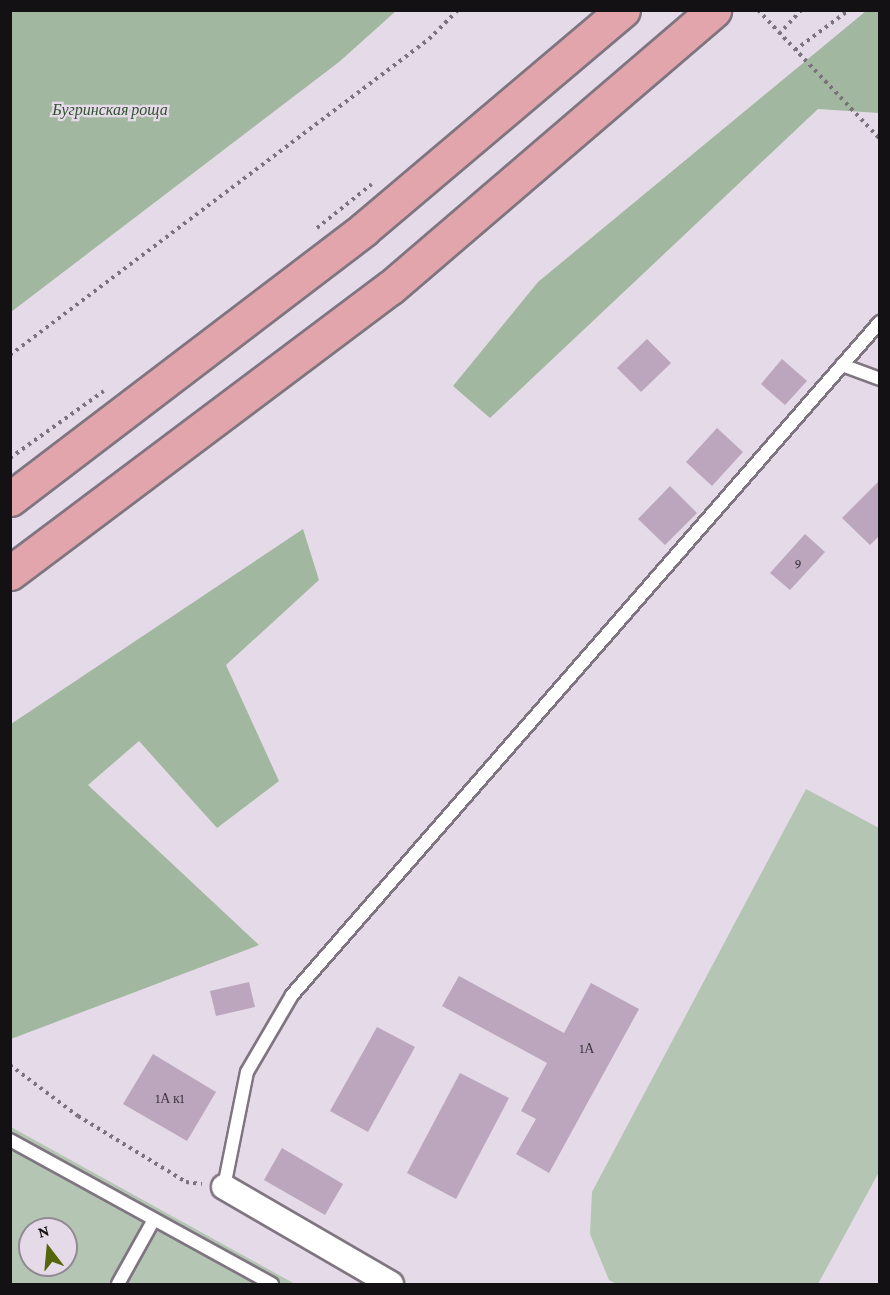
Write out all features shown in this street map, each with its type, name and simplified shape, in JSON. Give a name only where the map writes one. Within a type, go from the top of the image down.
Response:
[{"type":"main road","points":[[10,499],[364,230],[623,10]]},
{"type":"main road","points":[[10,573],[390,288],[714,10]]},
{"type":"street","points":[[224,1186],[391,1284]]},
{"type":"lane","points":[[224,1186],[247,1072],[292,995],[879,322]]},
{"type":"lane","points":[[842,365],[879,379]]},
{"type":"lane","points":[[10,1140],[153,1221],[272,1284]]},
{"type":"lane","points":[[118,1284],[153,1221]]},
{"type":"path","points":[[10,355],[429,39],[458,10]]},
{"type":"path","points":[[758,10],[879,139]]},
{"type":"path","points":[[779,34],[801,10]]},
{"type":"path","points":[[795,50],[849,10]]},
{"type":"path","points":[[313,231],[378,180]]},
{"type":"path","points":[[10,458],[107,388]]},
{"type":"path","points":[[10,1065],[78,1116],[186,1182],[224,1186]]},
{"type":"green space","name":"Бугринская роща","points":[[11,10],[396,11],[339,62],[11,312]]},
{"type":"green space","points":[[866,11],[879,11],[879,113],[818,109],[490,418],[453,386],[538,282]]},
{"type":"green space","points":[[303,529],[319,580],[226,665],[279,781],[217,828],[139,741],[88,785],[259,945],[11,1039],[11,724]]},
{"type":"green space","points":[[806,789],[879,828],[879,1172],[818,1284],[617,1284],[609,1280],[590,1234],[592,1192]]},
{"type":"green space","points":[[11,1127],[295,1284],[11,1284]]},
{"type":"building","points":[[647,339],[671,363],[641,392],[617,368]]},
{"type":"building","points":[[782,359],[807,381],[785,405],[761,384]]},
{"type":"building","points":[[717,428],[743,452],[712,486],[686,462]]},
{"type":"building","points":[[880,480],[880,535],[870,545],[842,518]]},
{"type":"building","points":[[670,486],[697,513],[665,545],[638,519]]},
{"type":"building","points":[[805,534],[825,552],[790,590],[770,573]]},
{"type":"building","points":[[459,976],[564,1033],[591,983],[639,1009],[549,1173],[516,1154],[536,1119],[521,1111],[547,1063],[442,1006]]},
{"type":"building","points":[[249,982],[255,1007],[216,1016],[210,991]]},
{"type":"building","points":[[377,1027],[415,1047],[368,1132],[330,1111]]},
{"type":"building","points":[[153,1054],[216,1092],[187,1141],[123,1104]]},
{"type":"building","points":[[460,1073],[509,1098],[456,1199],[407,1173]]},
{"type":"building","points":[[282,1148],[343,1184],[325,1215],[264,1180]]}]
